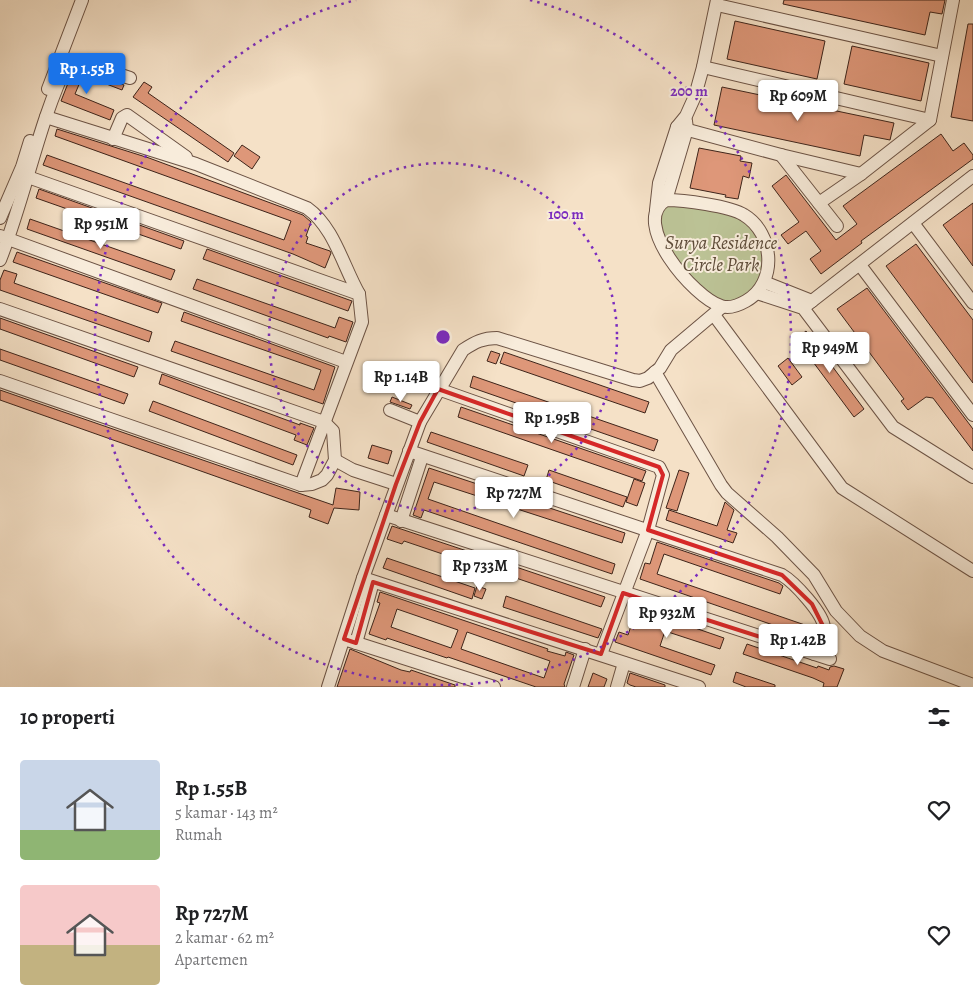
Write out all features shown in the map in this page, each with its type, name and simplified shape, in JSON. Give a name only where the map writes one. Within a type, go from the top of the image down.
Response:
[{"type":"street","points":[[0,218],[22,167],[44,99],[82,0]]},
{"type":"street","points":[[819,203],[861,174],[930,120],[953,0]]},
{"type":"street","points":[[942,56],[717,3],[695,96],[686,116],[664,192],[656,211],[655,230],[672,262],[694,290],[708,299],[718,311],[842,488],[973,571]]},
{"type":"street","points":[[0,260],[4,238],[28,178],[46,117],[68,63],[71,59],[130,78]]},
{"type":"street","points":[[703,68],[930,120]]},
{"type":"street","points":[[113,139],[122,118],[127,115],[196,164]]},
{"type":"street","points":[[46,117],[196,164],[307,208],[324,226],[359,294],[362,322],[301,485]]},
{"type":"street","points":[[682,128],[781,155],[861,174]]},
{"type":"street","points":[[781,155],[837,226]]},
{"type":"street","points":[[28,178],[359,294]]},
{"type":"street","points":[[807,304],[913,223],[971,182]]},
{"type":"street","points":[[328,687],[350,641],[386,515],[408,451],[420,422],[463,350],[474,342],[485,338],[496,338],[640,381],[648,378],[658,370],[672,350],[718,311],[740,304],[761,288],[769,264],[768,252],[764,241],[749,218],[735,211],[679,200],[664,192]]},
{"type":"street","points":[[913,223],[973,303]]},
{"type":"street","points":[[4,238],[346,362]]},
{"type":"street","points":[[860,265],[973,415]]},
{"type":"street","points":[[761,288],[807,304],[892,427],[973,477]]},
{"type":"street","points":[[0,310],[324,422],[333,431],[335,460],[322,480],[312,484],[301,485],[0,381]]},
{"type":"street","points":[[658,370],[721,485],[727,493],[777,537],[814,575],[845,622],[860,636],[883,651],[973,685]]},
{"type":"street","points":[[438,389],[659,466],[663,475],[648,530],[601,654]]},
{"type":"street","points":[[390,410],[420,422]]},
{"type":"street","points":[[408,451],[782,575],[790,579],[812,604],[823,624],[823,632],[814,654]]},
{"type":"street","points":[[401,521],[422,457]]},
{"type":"street","points":[[335,460],[353,470],[396,484]]},
{"type":"street","points":[[386,515],[830,659]]},
{"type":"street","points":[[368,580],[699,687]]},
{"type":"street","points":[[350,641],[494,687]]},
{"type":"street","points":[[573,687],[585,649]]},
{"type":"street","points":[[617,687],[624,663]]},
{"type":"highlighted area","points":[[438,389],[659,467],[663,475],[648,530],[782,575],[812,604],[824,628],[814,654],[623,593],[601,654],[373,582],[356,643],[344,639],[396,484],[420,422]]},
{"type":"green space","name":"Surya Residence Circle Park","points":[[666,200],[749,218],[769,263],[751,298],[714,303],[657,238],[661,202]]},
{"type":"building","points":[[784,0],[945,0],[942,14],[930,12],[925,35],[783,4]]},
{"type":"building","points":[[735,21],[825,41],[817,79],[727,59]]},
{"type":"building","points":[[968,24],[973,24],[973,121],[951,117]]},
{"type":"building","points":[[852,46],[929,63],[921,101],[844,84]]},
{"type":"building","points":[[74,68],[124,85],[122,90],[83,75],[75,94],[114,110],[110,120],[61,101]]},
{"type":"building","points":[[144,82],[152,87],[148,93],[234,153],[228,162],[133,97]]},
{"type":"building","points":[[722,87],[894,123],[890,140],[864,135],[860,156],[714,125]]},
{"type":"building","points":[[57,129],[149,158],[303,215],[311,222],[306,236],[308,237],[306,243],[331,253],[325,268],[293,254],[43,165],[47,155],[284,240],[291,221],[55,136]]},
{"type":"building","points":[[941,134],[953,151],[964,143],[973,155],[973,159],[861,241],[862,243],[821,274],[810,259],[821,251],[806,231],[788,244],[781,235],[799,222],[772,186],[786,175],[836,240],[857,224],[843,206]]},
{"type":"building","points":[[242,145],[260,157],[252,169],[234,156]]},
{"type":"building","points":[[699,148],[741,156],[740,161],[752,163],[749,178],[743,176],[738,199],[690,188]]},
{"type":"building","points":[[39,189],[184,241],[181,249],[36,198]]},
{"type":"building","points":[[973,203],[973,266],[943,225]]},
{"type":"building","points":[[30,219],[175,270],[171,280],[27,229]]},
{"type":"building","points":[[916,244],[973,320],[973,383],[886,266]]},
{"type":"building","points":[[207,249],[352,301],[348,311],[203,259]]},
{"type":"building","points":[[17,252],[162,303],[158,313],[13,262]]},
{"type":"building","points":[[4,270],[17,274],[14,283],[152,332],[149,342],[0,290],[0,280]]},
{"type":"building","points":[[197,279],[335,328],[339,317],[353,322],[346,342],[329,336],[328,338],[193,289]]},
{"type":"building","points":[[867,288],[973,429],[973,451],[933,398],[926,397],[908,410],[901,401],[904,399],[837,309]]},
{"type":"building","points":[[184,312],[335,367],[323,404],[171,351],[175,341],[314,390],[321,370],[181,321]]},
{"type":"building","points":[[0,318],[138,367],[134,377],[0,329]]},
{"type":"building","points":[[806,331],[864,409],[854,417],[796,339]]},
{"type":"building","points":[[0,349],[128,394],[124,404],[0,360]]},
{"type":"building","points":[[491,351],[500,354],[496,364],[487,361]]},
{"type":"building","points":[[504,352],[649,402],[645,413],[500,363]]},
{"type":"building","points":[[788,358],[802,377],[792,385],[778,366]]},
{"type":"building","points":[[162,374],[300,425],[300,423],[314,428],[307,445],[294,440],[296,435],[159,384]]},
{"type":"building","points":[[473,376],[658,440],[654,451],[470,387]]},
{"type":"building","points":[[0,390],[333,505],[336,488],[360,492],[359,510],[334,508],[328,524],[309,517],[311,510],[0,400]]},
{"type":"building","points":[[392,397],[412,405],[410,409],[390,402]]},
{"type":"building","points":[[153,401],[297,455],[293,465],[149,411]]},
{"type":"building","points":[[461,407],[646,471],[642,481],[458,417]]},
{"type":"building","points":[[431,432],[528,465],[524,476],[427,442]]},
{"type":"building","points":[[372,445],[392,451],[388,464],[368,458]]},
{"type":"building","points":[[429,468],[625,533],[622,543],[434,482],[428,499],[615,564],[612,574],[424,510],[421,518],[413,515]]},
{"type":"building","points":[[549,470],[627,497],[623,507],[546,480]]},
{"type":"building","points":[[679,470],[689,473],[677,511],[666,508]]},
{"type":"building","points":[[634,479],[645,483],[637,506],[626,502]]},
{"type":"building","points":[[725,502],[734,510],[727,530],[737,533],[733,543],[666,520],[669,510],[717,526]]},
{"type":"building","points":[[392,526],[497,561],[493,571],[404,541],[402,544],[387,539]]},
{"type":"building","points":[[657,542],[779,583],[783,586],[780,594],[664,554],[657,574],[805,625],[802,635],[640,579],[645,563],[650,564]]},
{"type":"building","points":[[387,558],[475,588],[472,599],[383,568]]},
{"type":"building","points":[[516,567],[605,597],[601,607],[513,577]]},
{"type":"building","points":[[477,586],[486,589],[482,599],[474,596]]},
{"type":"building","points":[[380,592],[548,649],[547,651],[565,656],[566,652],[574,655],[564,684],[565,687],[536,687],[448,657],[369,634],[380,603],[377,602]],"holes":[[[397,609],[458,630],[451,648],[391,627]],[[467,632],[550,661],[544,678],[461,649]]]},
{"type":"building","points":[[506,596],[602,629],[598,638],[503,607]]},
{"type":"building","points":[[637,608],[724,638],[720,649],[665,631],[660,646],[715,665],[711,675],[615,642],[619,632],[628,635]]},
{"type":"building","points":[[747,644],[817,668],[818,666],[829,670],[830,667],[834,666],[844,669],[837,687],[823,687],[824,683],[813,678],[743,654]]},
{"type":"building","points":[[350,649],[401,670],[410,672],[411,670],[455,685],[455,687],[337,687]]},
{"type":"building","points":[[736,672],[775,685],[775,687],[746,687],[733,682]]},
{"type":"building","points":[[593,673],[607,679],[604,687],[588,687]]},
{"type":"building","points":[[630,673],[665,685],[665,687],[636,687],[630,685],[627,683]]}]
